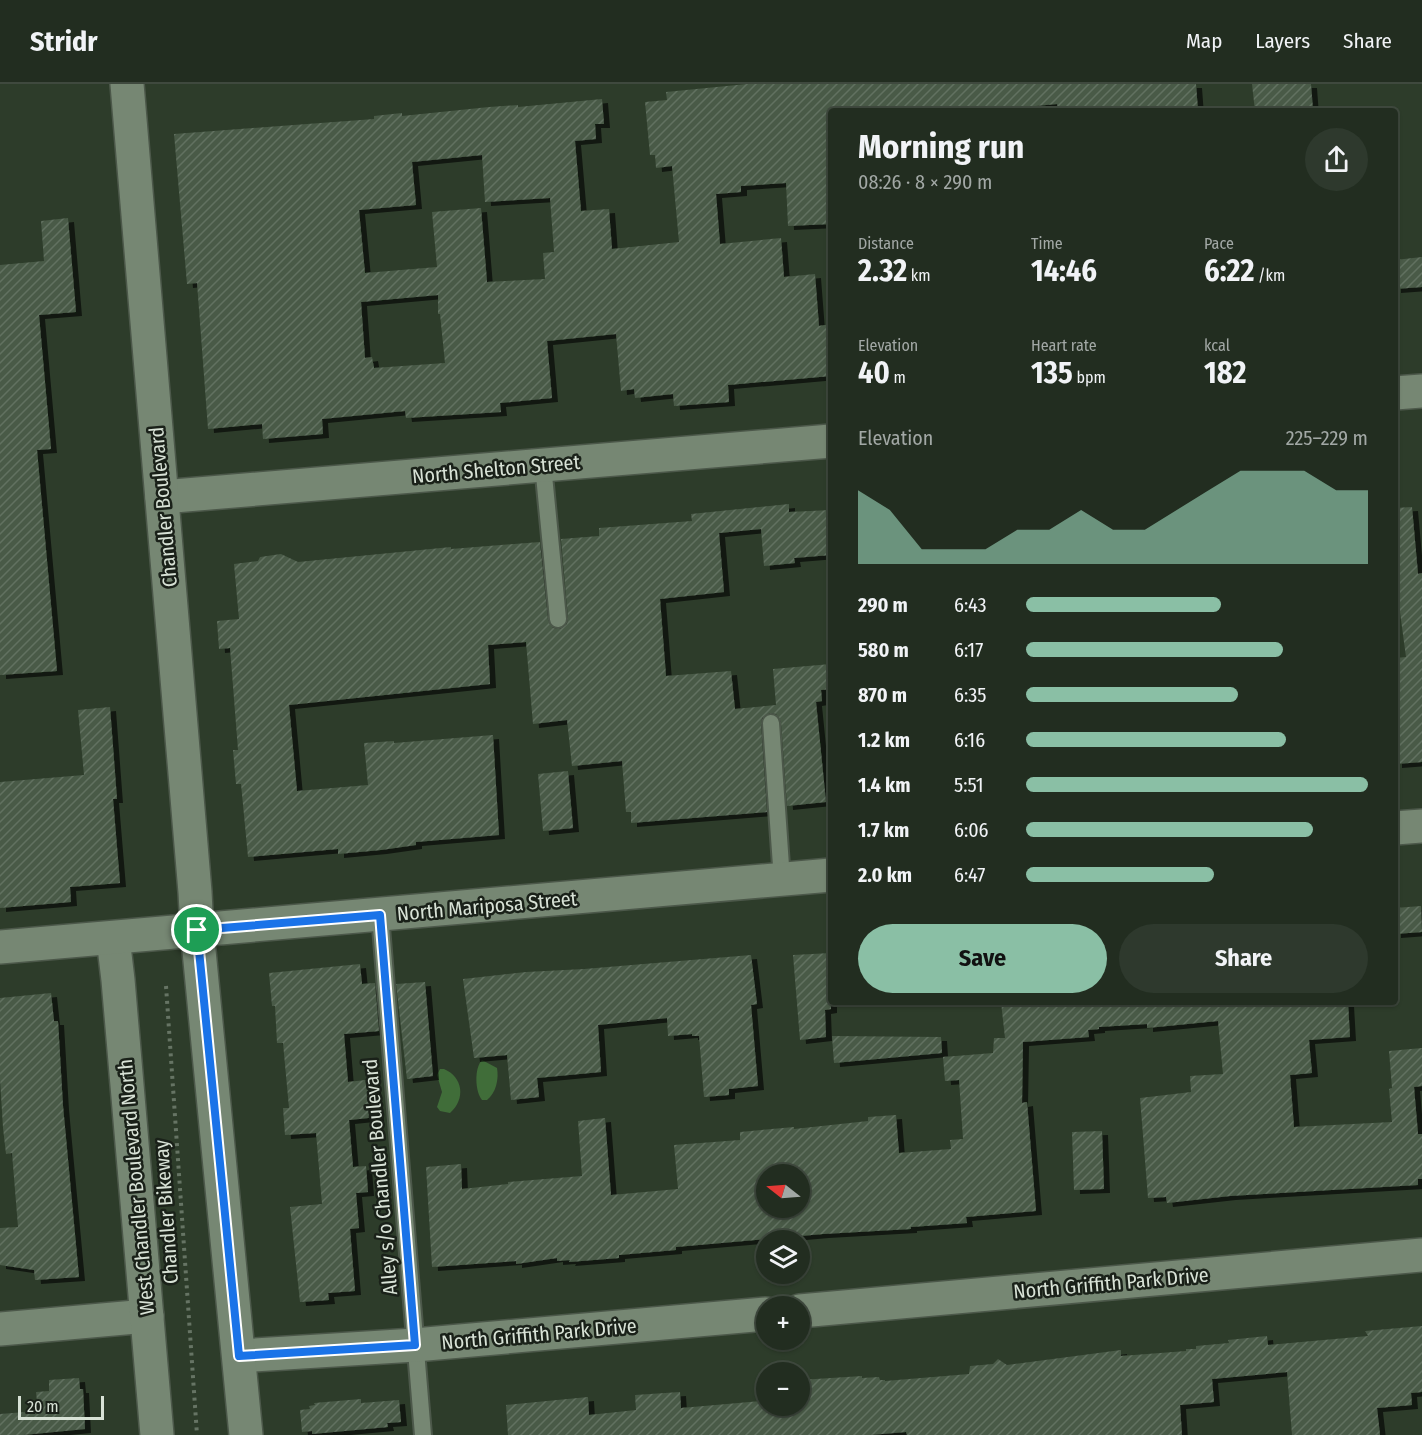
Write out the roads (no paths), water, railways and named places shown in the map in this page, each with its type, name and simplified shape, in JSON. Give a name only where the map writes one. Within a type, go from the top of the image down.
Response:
[{"type":"street","name":"Chandler Boulevard","points":[[127,84],[197,930],[246,1435]]},
{"type":"street","points":[[1398,393],[1422,391]]},
{"type":"street","name":"North Shelton Street","points":[[162,497],[828,441]]},
{"type":"street","points":[[1398,828],[1422,826]]},
{"type":"street","name":"North Mariposa Street","points":[[0,947],[828,875]]},
{"type":"street","name":"West Chandler Boulevard North","points":[[113,938],[157,1435]]},
{"type":"street","name":"North Griffith Park Drive","points":[[810,1310],[1422,1255]]},
{"type":"street","name":"North Griffith Park Drive","points":[[239,1356],[415,1345],[756,1315]]},
{"type":"street","points":[[0,1329],[147,1316]]},
{"type":"lane","points":[[543,465],[558,619]]},
{"type":"lane","points":[[771,723],[782,880]]},
{"type":"lane","name":"Alley s/o Chandler Boulevard","points":[[380,915],[423,1435]]}]
